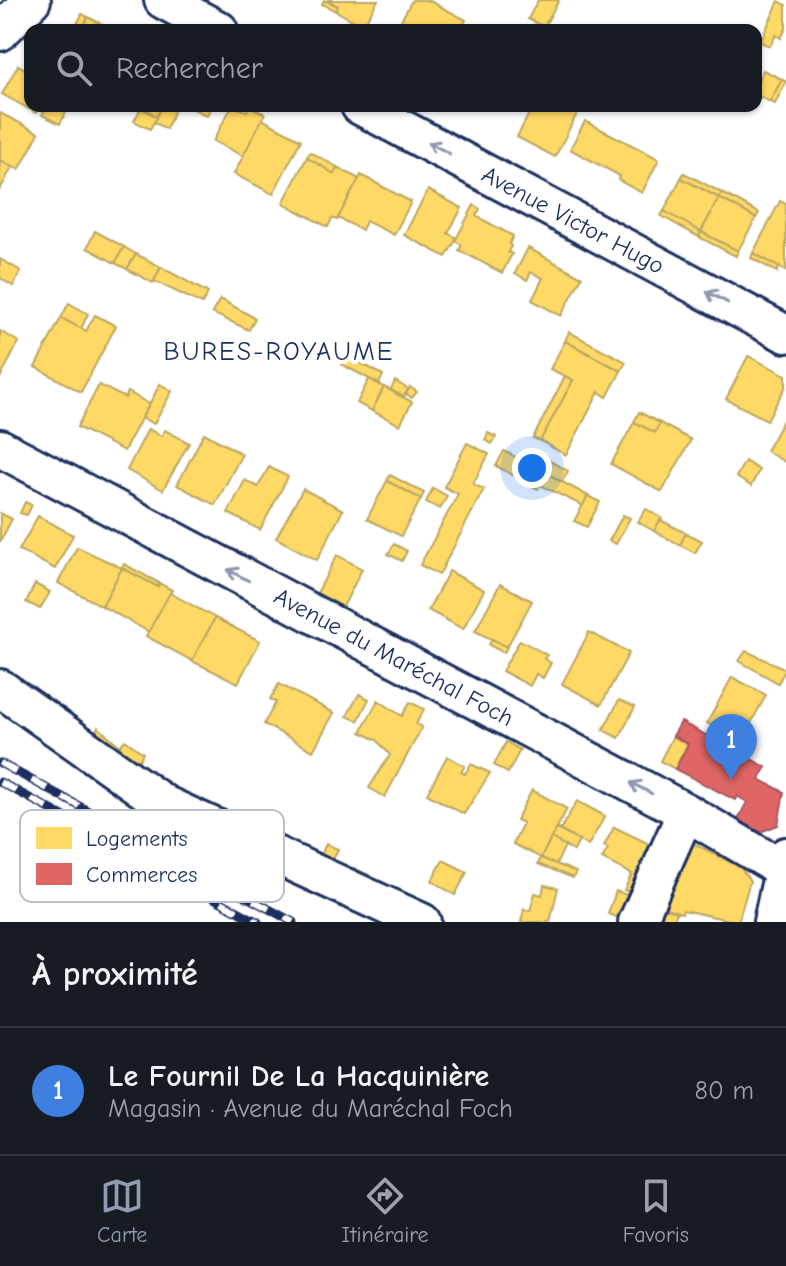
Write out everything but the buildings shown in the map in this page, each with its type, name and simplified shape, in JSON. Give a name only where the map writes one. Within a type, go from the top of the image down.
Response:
[{"type":"street","points":[[0,32],[32,0]]},
{"type":"street","points":[[163,0],[208,24]]},
{"type":"street","name":"Avenue Victor Hugo","points":[[371,112],[786,334]]},
{"type":"street","name":"Avenue du Maréchal Foch","points":[[0,448],[785,865]]},
{"type":"street","points":[[0,688],[164,804],[177,810]]},
{"type":"street","points":[[637,922],[686,812]]},
{"type":"street","points":[[284,859],[422,922]]},
{"type":"street","points":[[772,922],[785,865]]},
{"type":"railway","points":[[0,763],[87,810]]},
{"type":"railway","points":[[0,782],[52,810]]},
{"type":"railway","points":[[221,902],[258,922]]},
{"type":"railway","points":[[256,902],[293,922]]},
{"type":"place","name":"Le Fournil De La Hacquinière","points":[[731,780]]},
{"type":"district","name":"BURES-ROYAUME","points":[[279,351]]}]
